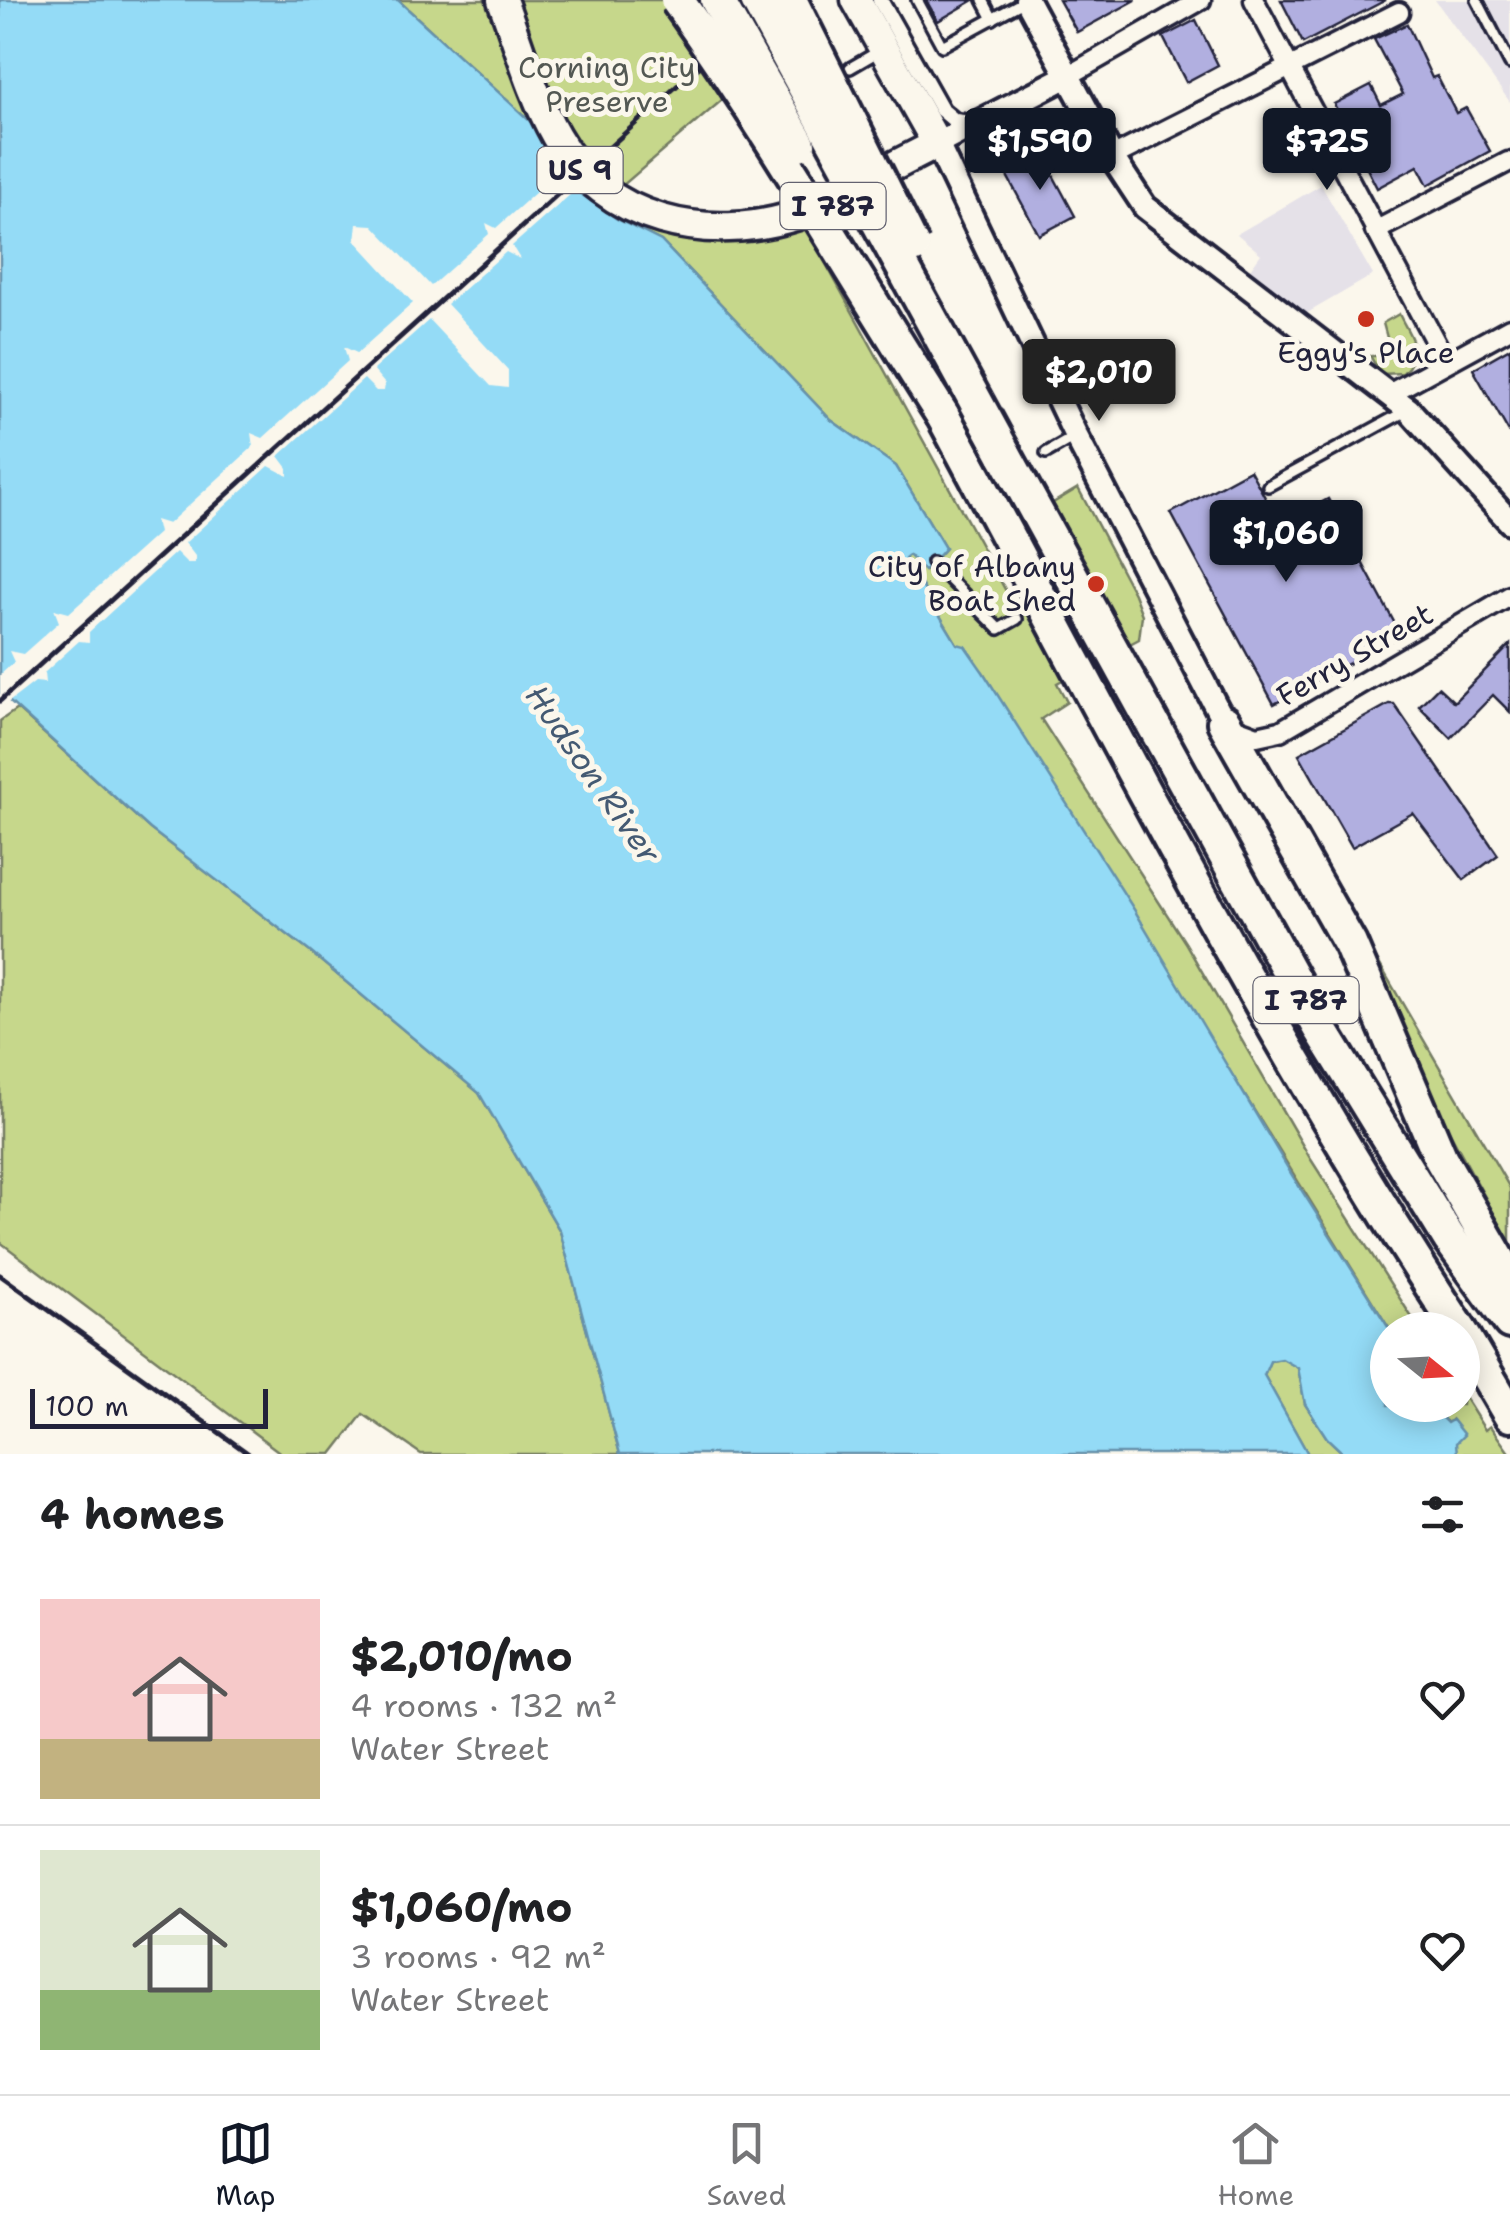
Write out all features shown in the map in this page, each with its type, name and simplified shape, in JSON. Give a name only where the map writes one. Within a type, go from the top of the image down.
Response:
[{"type":"highway","points":[[677,0],[782,153],[943,416]]},
{"type":"highway","name":"I 787","points":[[717,0],[1328,1120],[1449,1312]]},
{"type":"highway","name":"I 787","points":[[757,0],[1351,1079],[1450,1238],[1510,1322]]},
{"type":"highway","points":[[790,0],[898,211],[1004,453]]},
{"type":"highway","points":[[1224,722],[1350,944],[1441,1159],[1510,1280]]},
{"type":"highway","name":"I 787","points":[[1480,1354],[1510,1390]]},
{"type":"highway","points":[[1480,1363],[1510,1415]]},
{"type":"main road","name":"US 9","points":[[502,0],[552,130],[570,158],[594,183],[631,208],[675,224],[712,228],[752,226],[798,215],[937,144]]},
{"type":"main road","points":[[856,0],[937,144]]},
{"type":"street","points":[[880,0],[942,110],[955,121],[974,124]]},
{"type":"street","points":[[1027,0],[1112,157],[1132,190],[1157,219],[1409,410],[1510,522]]},
{"type":"street","points":[[1201,0],[1068,76],[937,144],[1076,436],[1224,722]]},
{"type":"street","points":[[1254,0],[1446,362]]},
{"type":"street","points":[[1112,157],[1399,12]]},
{"type":"street","points":[[1375,231],[1508,162]]},
{"type":"street","points":[[1389,394],[1510,328]]},
{"type":"street","name":"Ferry Street","points":[[1224,722],[1267,737],[1510,596]]},
{"type":"lane","points":[[918,0],[942,46],[1027,0]]},
{"type":"lane","points":[[983,0],[993,19]]},
{"type":"lane","points":[[1476,0],[1510,64]]},
{"type":"lane","points":[[850,68],[883,48]]},
{"type":"lane","points":[[1268,486],[1409,410]]},
{"type":"lane","points":[[1046,453],[1076,436]]},
{"type":"lane","points":[[932,562],[998,630],[1017,620]]},
{"type":"shaded area","points":[[1435,0],[1510,0],[1510,102]]},
{"type":"shaded area","points":[[1321,185],[1373,275],[1302,316],[1248,272],[1261,254],[1237,234]]},
{"type":"green space","name":"Corning City Preserve","points":[[398,0],[662,0],[729,94],[622,186],[664,207],[684,212],[726,214],[793,204],[1017,611],[1080,574],[1043,509],[1078,488],[1134,594],[1142,615],[1139,639],[1057,683],[1067,702],[1041,719],[1186,944],[1310,1158],[1408,1312],[1379,1312],[983,672],[957,644],[905,558],[909,554],[925,571],[945,548],[896,466],[831,420],[661,241],[617,219],[578,192],[553,161],[531,122]]},
{"type":"green space","points":[[1399,314],[1414,345],[1413,358],[1403,373],[1381,374],[1370,356],[1392,356],[1383,323]]},
{"type":"green space","points":[[17,709],[150,829],[309,951],[479,1093],[560,1231],[620,1454],[421,1454],[363,1414],[332,1454],[282,1454],[0,1242],[0,721]]},
{"type":"green space","points":[[1264,766],[1510,1188],[1510,1243],[1423,1083],[1389,988]]},
{"type":"green space","points":[[1283,1359],[1298,1368],[1305,1404],[1327,1438],[1344,1454],[1308,1454],[1264,1375],[1270,1361]]},
{"type":"green space","points":[[1451,1422],[1480,1422],[1485,1430],[1490,1426],[1510,1454],[1457,1454]]},
{"type":"water","name":"Hudson River","points":[[0,0],[398,0],[531,122],[553,161],[578,192],[617,219],[661,241],[831,420],[896,466],[945,548],[924,571],[909,555],[905,558],[957,644],[965,646],[983,672],[1135,911],[1379,1312],[1370,1312],[1370,1422],[1454,1422],[1464,1435],[1456,1443],[1457,1454],[1344,1454],[1327,1438],[1305,1404],[1298,1368],[1282,1359],[1270,1361],[1264,1375],[1308,1454],[620,1454],[560,1231],[479,1093],[309,951],[150,829],[0,693]]},
{"type":"pier","points":[[564,167],[580,186],[512,246],[520,259],[506,252],[447,304],[508,370],[508,388],[491,386],[429,320],[373,370],[385,384],[384,391],[376,391],[364,379],[279,456],[288,468],[288,476],[269,466],[185,543],[195,556],[195,563],[187,563],[176,552],[89,632],[89,642],[79,641],[44,673],[45,683],[35,682],[5,705],[0,700],[0,675],[14,662],[9,651],[23,654],[59,622],[54,609],[69,613],[158,533],[155,520],[168,524],[253,447],[251,433],[263,438],[348,361],[344,347],[357,353],[413,303],[355,240],[357,224],[373,225],[431,286],[489,234],[486,223],[496,228]]},
{"type":"building","points":[[926,0],[974,0],[938,21]]},
{"type":"building","points":[[1059,0],[1136,0],[1077,32]]},
{"type":"building","points":[[1281,0],[1386,0],[1303,43]]},
{"type":"building","points":[[1196,20],[1218,65],[1186,82],[1163,37]]},
{"type":"building","points":[[1407,24],[1432,78],[1437,76],[1456,113],[1466,108],[1490,151],[1428,185],[1418,166],[1377,188],[1334,104],[1371,85],[1381,105],[1403,94],[1374,39]]},
{"type":"building","points":[[1040,151],[1075,216],[1039,235],[1004,170]]},
{"type":"building","points":[[1510,348],[1510,434],[1473,369]]},
{"type":"building","points":[[1250,470],[1280,525],[1328,499],[1401,635],[1274,704],[1171,513]]},
{"type":"building","points":[[1510,645],[1510,712],[1493,695],[1451,738],[1419,706],[1438,687],[1454,702]]},
{"type":"building","points":[[1394,704],[1498,855],[1464,880],[1413,813],[1352,847],[1299,754]]},
{"type":"railway","points":[[0,701],[679,84],[779,0]]},
{"type":"railway","points":[[0,1275],[249,1454]]},
{"type":"place","name":"Eggy's Place","points":[[1366,319]]},
{"type":"place","name":"City of Albany Boat Shed","points":[[1096,584]]}]
